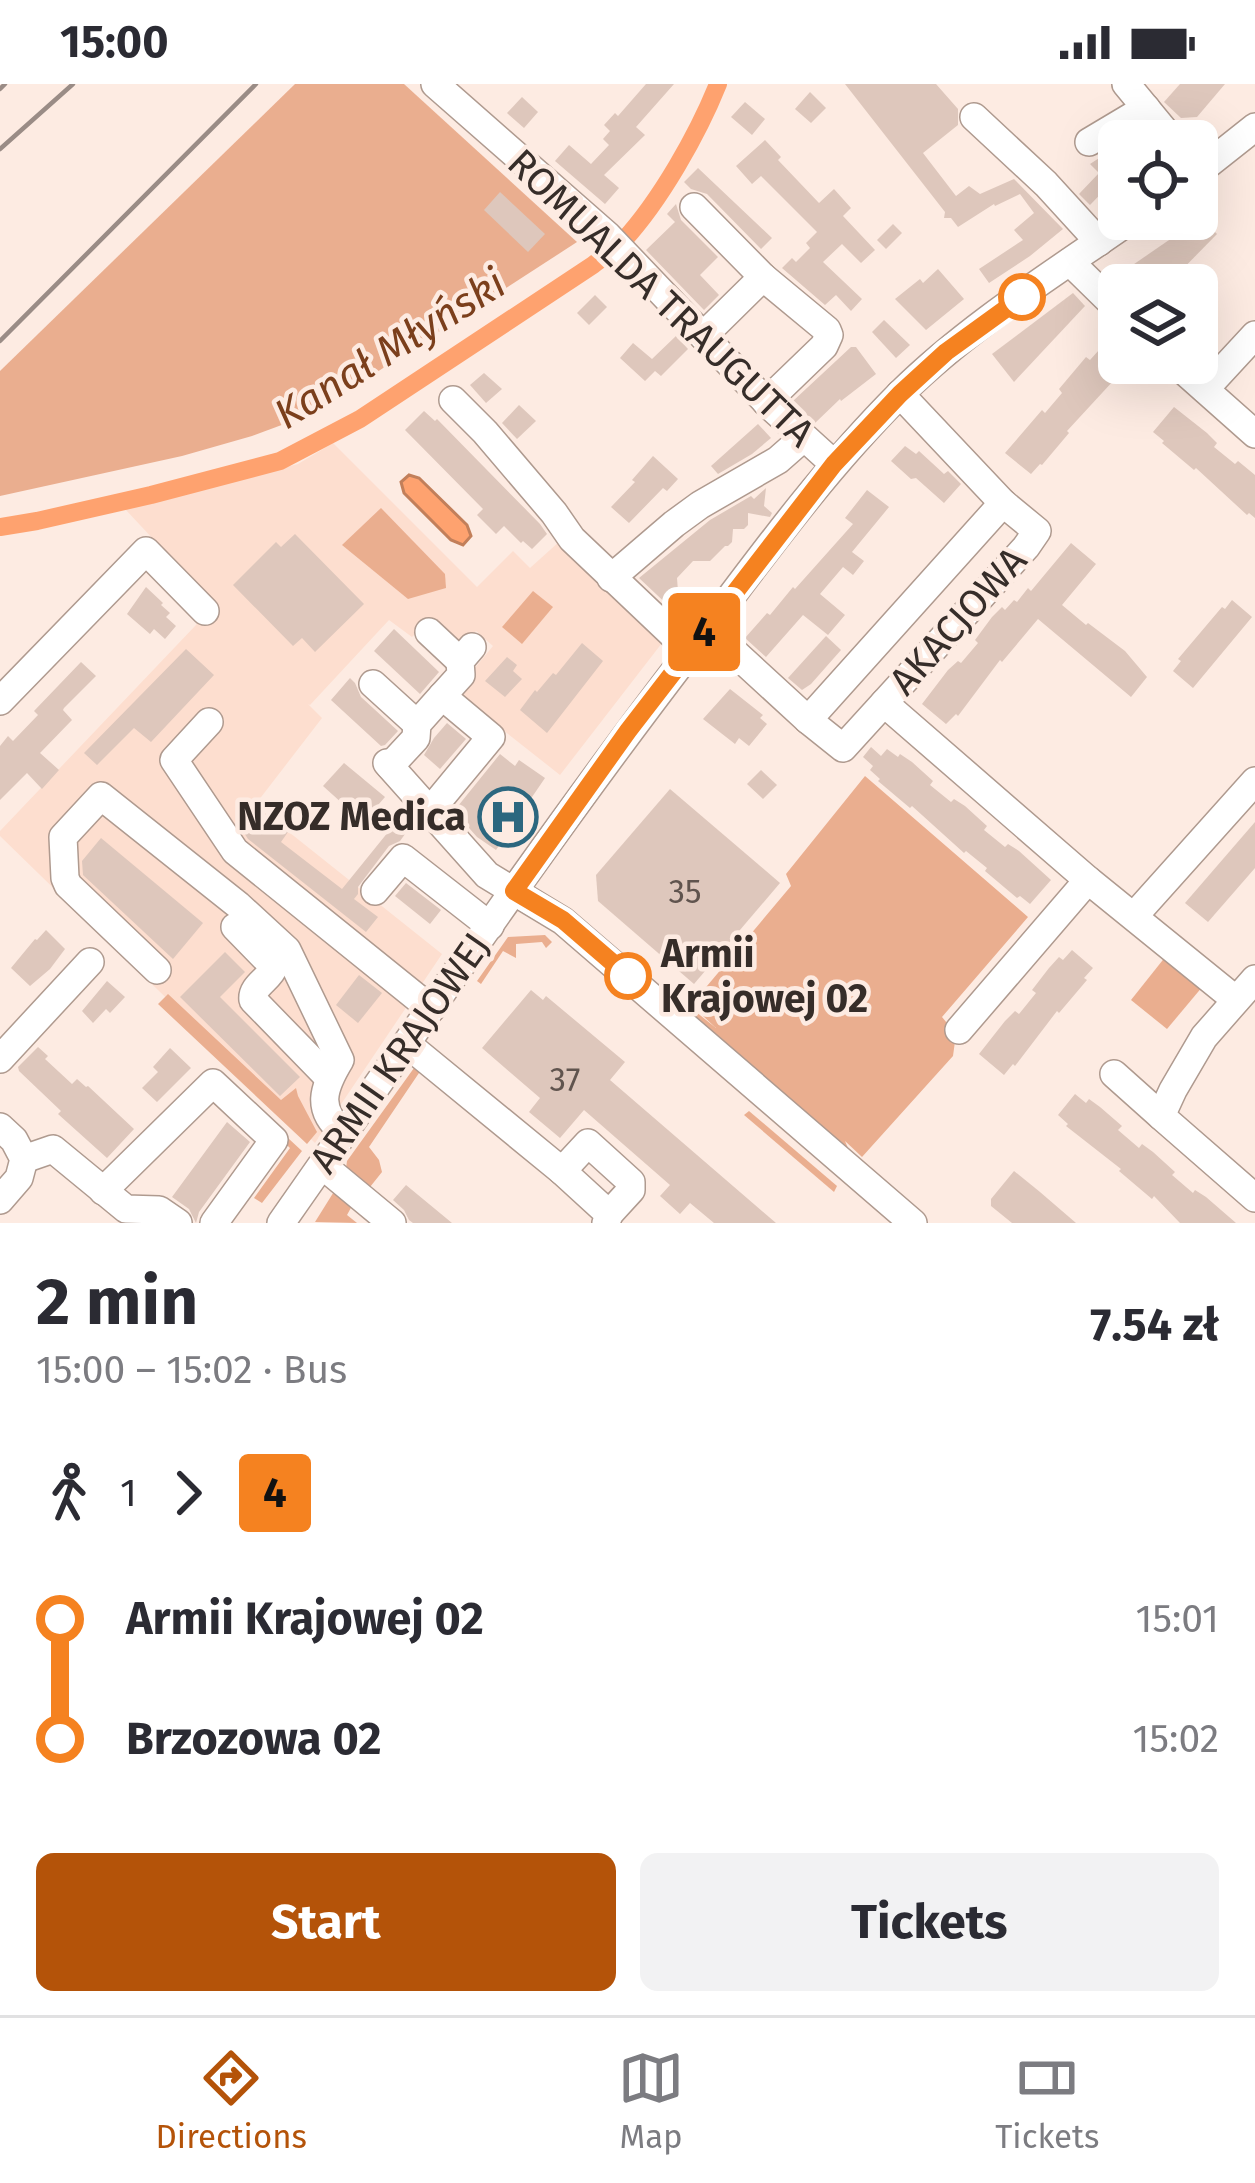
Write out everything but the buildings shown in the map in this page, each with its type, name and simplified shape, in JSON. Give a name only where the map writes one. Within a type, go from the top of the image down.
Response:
[{"type":"street","name":"ROMUALDA TRAUGUTTA","points":[[435,84],[608,236],[766,402],[834,464]]},
{"type":"street","points":[[1089,142],[1141,94],[1159,120]]},
{"type":"street","points":[[974,117],[1099,242]]},
{"type":"street","points":[[1218,156],[1255,127]]},
{"type":"street","points":[[694,207],[763,277],[830,335],[766,402]]},
{"type":"street","name":"ARMII KRAJOWEJ","points":[[281,1223],[588,786],[834,464],[946,352],[1102,240]]},
{"type":"street","points":[[1070,262],[1098,289]]},
{"type":"street","points":[[703,336],[763,277]]},
{"type":"street","points":[[1204,389],[1255,335]]},
{"type":"street","points":[[1198,384],[1255,434]]},
{"type":"street","name":"AKACJOWA","points":[[900,394],[1003,503],[1037,531],[884,703],[1088,880],[1247,994]]},
{"type":"street","points":[[453,400],[611,578],[698,640],[724,642],[843,748],[884,703]]},
{"type":"street","points":[[611,578],[700,505],[778,460],[803,438]]},
{"type":"street","name":"AKACJOWA","points":[[808,720],[1003,503]]},
{"type":"street","points":[[0,701],[146,551],[205,610]]},
{"type":"street","points":[[429,632],[466,654],[461,675],[417,724],[416,738],[388,765],[487,875],[563,920],[913,1223]]},
{"type":"street","points":[[373,684],[417,724]]},
{"type":"street","points":[[430,812],[490,736],[442,696]]},
{"type":"street","points":[[209,722],[174,760],[235,851],[431,1009]]},
{"type":"street","points":[[1135,916],[1255,781]]},
{"type":"street","points":[[157,970],[65,878],[63,837],[101,796],[238,904],[287,950],[340,1060],[324,1095],[329,1121],[344,1132]]},
{"type":"street","points":[[375,891],[403,858],[490,926]]},
{"type":"street","points":[[959,1030],[1088,880]]},
{"type":"street","points":[[235,927],[274,967],[253,1000],[329,1078]]},
{"type":"street","points":[[0,1059],[90,962]]},
{"type":"street","points":[[1162,1116],[1204,1037],[1247,994]]},
{"type":"street","points":[[406,1044],[562,1171],[608,1219],[631,1190],[631,1182],[588,1143],[562,1171]]},
{"type":"street","points":[[1114,1074],[1255,1198]]},
{"type":"street","points":[[104,1191],[213,1083],[274,1140],[214,1223]]},
{"type":"street","points":[[0,1127],[14,1140],[24,1160],[19,1178],[0,1200]]},
{"type":"street","points":[[24,1160],[53,1149],[126,1209],[159,1210],[178,1223]]},
{"type":"street","points":[[322,1165],[392,1223]]},
{"type":"shaded area","points":[[295,84],[404,84],[577,242],[314,413],[182,456],[0,496],[0,371]]},
{"type":"shaded area","points":[[333,443],[477,587],[513,551],[530,568],[560,541],[662,643],[560,775],[455,692],[493,646],[476,631],[458,650],[427,622],[412,637],[389,620],[308,704],[322,718],[255,805],[442,954],[315,1143],[0,831],[215,605],[125,509],[298,464]]},
{"type":"shaded area","points":[[409,475],[419,478],[467,525],[471,536],[463,545],[451,540],[404,493],[401,482]]},
{"type":"shaded area","points":[[381,508],[445,574],[446,588],[408,599],[342,545]]},
{"type":"shaded area","points":[[533,591],[553,607],[522,644],[502,627]]},
{"type":"shaded area","points":[[865,776],[1028,917],[942,1017],[956,1034],[953,1056],[862,1157],[677,1002],[680,999],[716,1028],[691,1005],[791,886],[786,874]]},
{"type":"shaded area","points":[[545,935],[552,942],[546,948],[542,942],[516,944],[516,958],[503,951],[481,984],[477,981],[508,937]]},
{"type":"shaded area","points":[[1166,956],[1203,986],[1167,1029],[1131,1000]]},
{"type":"shaded area","points":[[168,994],[281,1100],[296,1088],[317,1132],[307,1144],[158,1004]]},
{"type":"shaded area","points":[[414,1068],[421,1070],[369,1147],[382,1172],[370,1187],[346,1168],[347,1161]]},
{"type":"shaded area","points":[[227,1088],[234,1088],[302,1151],[262,1203],[254,1198],[290,1148]]},
{"type":"shaded area","points":[[749,1111],[837,1186],[834,1192],[744,1115]]},
{"type":"shaded area","points":[[335,1190],[353,1204],[347,1215],[357,1223],[315,1222]]},
{"type":"waterway","name":"Kanał Młyński","points":[[0,527],[280,461],[360,419],[620,244],[677,166],[718,84]]},
{"type":"railway","points":[[0,89],[5,84]]},
{"type":"railway","points":[[0,149],[73,84]]},
{"type":"railway","points":[[0,341],[256,84]]},
{"type":"bus line","name":"4","points":[[628,976],[563,920],[514,891],[628,731],[834,464],[946,352],[1022,297]]},
{"type":"place","name":"NZOZ Medica","points":[[508,817]]},
{"type":"place","name":"Armii Krajowej 02","points":[[628,976]]}]
